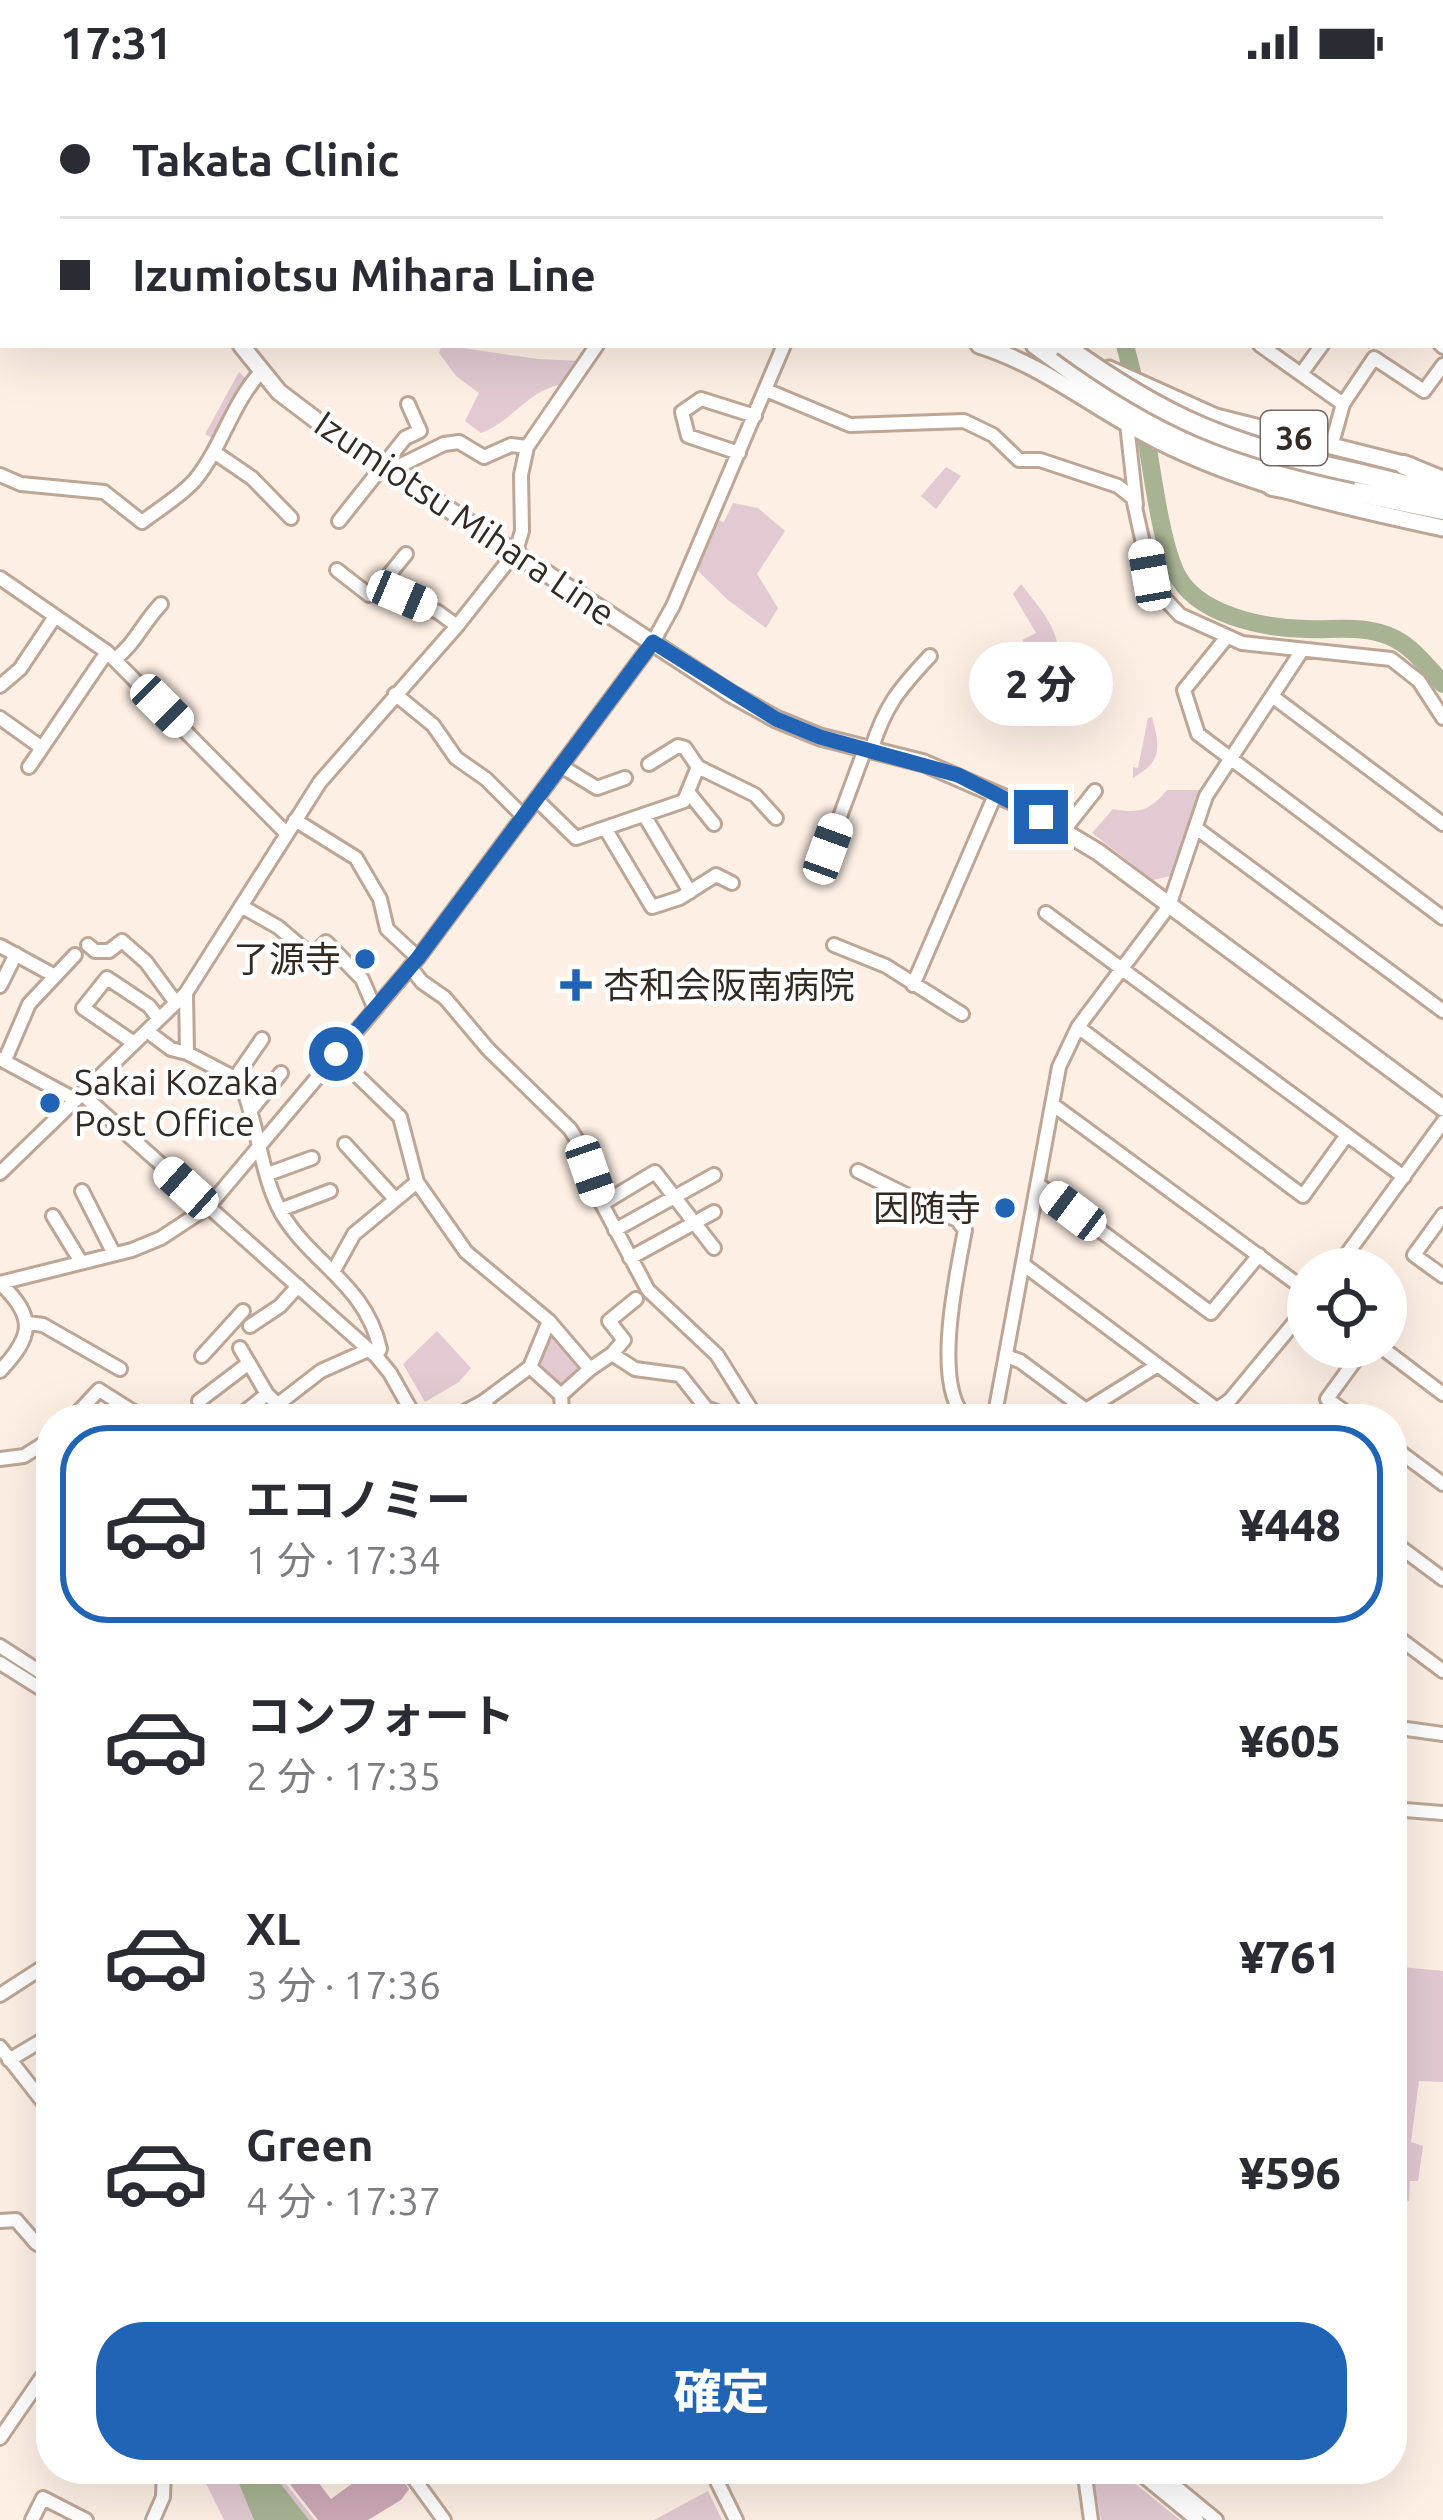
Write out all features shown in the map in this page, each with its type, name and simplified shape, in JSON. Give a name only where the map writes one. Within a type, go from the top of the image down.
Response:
[{"type":"highway","points":[[1042,348],[1138,416],[1198,446],[1287,476],[1443,510]]},
{"type":"highway","points":[[1067,348],[1143,400],[1201,430],[1258,451],[1443,494]]},
{"type":"highway","points":[[1404,465],[1443,477]]},
{"type":"highway","points":[[1272,486],[1379,506],[1443,524]]},
{"type":"main road","name":"Izumiotsu Mihara Line","points":[[243,348],[279,392],[386,469],[776,719],[958,775],[1064,830],[1443,1108]]},
{"type":"main road","name":"36","points":[[987,348],[1038,370],[1161,442],[1272,486],[1319,501],[1443,524]]},
{"type":"main road","name":"36","points":[[1047,348],[1113,371],[1216,417],[1404,465]]},
{"type":"street","points":[[0,1173],[181,998],[320,782],[516,551],[522,531],[521,475],[527,447],[595,348]]},
{"type":"street","points":[[0,1283],[148,1244],[208,1208],[414,963],[653,642],[673,606],[783,348]]},
{"type":"street","points":[[1264,348],[1343,404]]},
{"type":"street","points":[[1301,374],[1320,348]]},
{"type":"street","points":[[1331,448],[1343,404],[1374,358],[1424,391],[1443,365]]},
{"type":"street","points":[[0,476],[21,484],[104,492],[142,522],[193,482],[261,372]]},
{"type":"street","points":[[766,390],[850,425],[964,421],[993,435],[1019,460],[1040,460],[1118,486],[1136,505]]},
{"type":"street","points":[[740,453],[688,436],[682,412],[700,399],[755,416]]},
{"type":"street","points":[[339,521],[386,469],[405,438],[420,430],[408,404]]},
{"type":"street","points":[[1130,425],[1136,505],[1150,575],[1180,615],[1242,644],[1391,659],[1419,681],[1443,718]]},
{"type":"street","points":[[386,469],[459,442],[484,457],[511,445],[527,447]]},
{"type":"street","points":[[214,452],[252,478],[291,518]]},
{"type":"street","points":[[337,570],[369,595],[406,554]]},
{"type":"street","points":[[0,578],[111,656],[286,834]]},
{"type":"street","points":[[379,586],[438,612],[457,626]]},
{"type":"street","points":[[29,767],[111,656],[132,646],[138,628],[161,604]]},
{"type":"street","points":[[0,686],[20,669],[54,618]]},
{"type":"street","points":[[1227,637],[1184,690],[1198,734],[1438,914],[1443,898]]},
{"type":"street","points":[[997,1404],[1059,1066],[1078,1027],[1168,906],[1206,796],[1301,652]]},
{"type":"street","points":[[828,849],[881,716],[895,693],[930,656]]},
{"type":"street","points":[[395,694],[433,725],[456,758],[486,778],[523,816]]},
{"type":"street","points":[[1272,696],[1443,824]]},
{"type":"street","points":[[0,718],[42,748]]},
{"type":"street","points":[[649,764],[678,746],[686,748],[698,767],[755,795],[776,818]]},
{"type":"street","points":[[561,766],[597,788],[625,778]]},
{"type":"street","points":[[536,799],[576,838],[684,801],[698,767]]},
{"type":"street","points":[[1064,830],[1095,791]]},
{"type":"street","points":[[689,793],[714,824]]},
{"type":"street","points":[[913,985],[996,793]]},
{"type":"street","points":[[644,815],[690,892]]},
{"type":"street","points":[[295,820],[356,858],[380,899],[387,929],[414,963],[422,982],[445,998],[488,1049],[570,1129],[602,1204],[648,1290],[717,1355],[748,1404]]},
{"type":"street","points":[[605,828],[652,907],[716,875],[732,883]]},
{"type":"street","points":[[1196,828],[1443,1011]]},
{"type":"street","points":[[242,906],[278,927],[312,956],[326,942],[362,979],[375,1009]]},
{"type":"street","points":[[1046,913],[1404,1177]]},
{"type":"street","points":[[88,944],[95,952],[109,951],[122,941],[181,998],[187,1053]]},
{"type":"street","points":[[834,945],[886,966],[962,1014]]},
{"type":"street","points":[[0,946],[56,976]]},
{"type":"street","points":[[0,986],[16,954]]},
{"type":"street","points":[[75,955],[29,1004],[3,1059],[79,1096],[372,1353],[406,1404]]},
{"type":"street","points":[[134,1043],[83,1008],[107,978],[149,1006],[159,1019]]},
{"type":"street","points":[[1078,1027],[1303,1196],[1347,1135]]},
{"type":"street","points":[[147,1031],[171,1049],[235,1078],[251,1109],[280,1210],[364,1308],[376,1333],[380,1348],[321,1371],[264,1404]]},
{"type":"street","points":[[235,1078],[262,1040]]},
{"type":"street","points":[[336,1054],[400,1118],[416,1182],[466,1252],[549,1321],[590,1369]]},
{"type":"street","points":[[251,1109],[281,1073]]},
{"type":"street","points":[[1052,1104],[1287,1276]]},
{"type":"street","points":[[1352,1248],[1443,1123]]},
{"type":"street","points":[[345,1144],[395,1199]]},
{"type":"street","points":[[268,1174],[312,1158]]},
{"type":"street","points":[[858,1171],[957,1220],[965,1230],[949,1334],[954,1404]]},
{"type":"street","points":[[602,1204],[655,1172],[714,1248]]},
{"type":"street","points":[[615,1230],[714,1175]]},
{"type":"street","points":[[333,1272],[354,1234],[416,1182]]},
{"type":"street","points":[[1039,1186],[1210,1313],[1259,1255]]},
{"type":"street","points":[[82,1191],[114,1254]]},
{"type":"street","points":[[280,1210],[330,1191]]},
{"type":"street","points":[[630,1258],[714,1212]]},
{"type":"street","points":[[1443,1215],[1414,1255],[1443,1276]]},
{"type":"street","points":[[53,1216],[81,1262]]},
{"type":"street","points":[[1024,1265],[1211,1404]]},
{"type":"street","points":[[0,1283],[28,1323],[26,1341],[0,1371]]},
{"type":"street","points":[[202,1356],[240,1308],[253,1325],[298,1286]]},
{"type":"street","points":[[568,1404],[590,1369],[624,1340],[609,1321],[636,1299]]},
{"type":"street","points":[[480,1404],[530,1367],[549,1321]]},
{"type":"street","points":[[28,1323],[43,1324],[120,1370]]},
{"type":"street","points":[[1232,1404],[1287,1333]]},
{"type":"street","points":[[241,1348],[276,1404]]},
{"type":"street","points":[[612,1354],[635,1369],[680,1375],[703,1404]]},
{"type":"street","points":[[1006,1356],[1020,1361],[1078,1404]]},
{"type":"street","points":[[199,1401],[249,1363]]},
{"type":"street","points":[[1096,1404],[1158,1365]]},
{"type":"street","points":[[530,1367],[558,1404]]},
{"type":"street","points":[[1407,1367],[1443,1394]]},
{"type":"street","points":[[1334,1404],[1327,1399],[1350,1368]]},
{"type":"street","points":[[86,1404],[99,1390],[121,1404]]},
{"type":"street","points":[[0,1459],[24,1456],[36,1448]]},
{"type":"street","points":[[1407,1457],[1443,1484]]},
{"type":"street","points":[[1407,1552],[1443,1579]]},
{"type":"street","points":[[1407,1644],[1443,1671]]},
{"type":"street","points":[[3,1660],[36,1669]]},
{"type":"street","points":[[3,1660],[36,1684]]},
{"type":"street","points":[[1407,1729],[1443,1734]]},
{"type":"street","points":[[1407,1810],[1443,1813]]},
{"type":"street","points":[[0,1996],[36,1972]]},
{"type":"street","points":[[10,2060],[36,2044]]},
{"type":"street","points":[[0,2047],[36,2093]]},
{"type":"street","points":[[0,2222],[16,2220],[36,2243]]},
{"type":"street","points":[[3,2429],[36,2384]]},
{"type":"street","points":[[153,2520],[163,2484]]},
{"type":"street","points":[[417,2484],[444,2520]]},
{"type":"street","points":[[718,2484],[736,2520]]},
{"type":"street","points":[[1086,2484],[1091,2520]]},
{"type":"street","points":[[1153,2484],[1197,2520]]},
{"type":"street","points":[[1172,2484],[1216,2520]]},
{"type":"street","points":[[32,2520],[43,2498],[78,2518]]},
{"type":"shaded area","points":[[441,348],[463,348],[582,361],[565,384],[542,391],[481,433],[465,421],[479,393],[456,376],[439,353]]},
{"type":"shaded area","points":[[239,372],[246,379],[213,439],[205,434]]},
{"type":"shaded area","points":[[946,467],[961,476],[936,509],[921,496]]},
{"type":"shaded area","points":[[733,503],[758,508],[785,531],[757,574],[778,608],[766,628],[696,569],[717,520],[724,522]]},
{"type":"shaded area","points":[[1021,584],[1056,638],[1058,647],[1039,659],[1022,640],[1036,633],[1013,594]]},
{"type":"shaded area","points":[[1152,717],[1156,755],[1133,778],[1148,718]]},
{"type":"shaded area","points":[[1167,790],[1200,790],[1171,876],[1153,880],[1092,833],[1113,809],[1143,809]]},
{"type":"shaded area","points":[[437,1331],[471,1368],[459,1382],[425,1402],[403,1364]]},
{"type":"shaded area","points":[[554,1332],[582,1366],[563,1390],[535,1368],[547,1333]]},
{"type":"shaded area","points":[[1407,1967],[1443,1971],[1443,2082],[1419,2081],[1411,2142],[1423,2146],[1418,2181],[1410,2181],[1409,2201]]},
{"type":"shaded area","points":[[206,2484],[286,2484],[315,2520],[224,2520]]},
{"type":"shaded area","points":[[239,2484],[281,2484],[309,2520],[254,2520]]},
{"type":"shaded area","points":[[290,2484],[320,2484],[331,2499],[352,2484],[405,2484],[409,2489],[401,2500],[368,2520],[318,2520]]},
{"type":"shaded area","points":[[1095,2484],[1136,2484],[1180,2520],[1101,2520]]},
{"type":"shaded area","points":[[708,2491],[722,2520],[654,2520]]},
{"type":"waterway","points":[[1126,348],[1137,392]]},
{"type":"waterway","points":[[1143,419],[1170,558],[1176,573],[1199,599],[1232,616],[1270,626],[1362,630],[1390,636],[1415,653],[1443,684]]},
{"type":"place","name":"了源寺","points":[[365,959]]},
{"type":"place","name":"杏和会阪南病院","points":[[576,985]]},
{"type":"place","name":"Sakai Kozaka Post Office","points":[[50,1103]]},
{"type":"place","name":"因随寺","points":[[1005,1208]]},
{"type":"route","points":[[336,1054],[418,958],[653,642],[776,719],[820,737],[958,775],[1041,817]]}]
